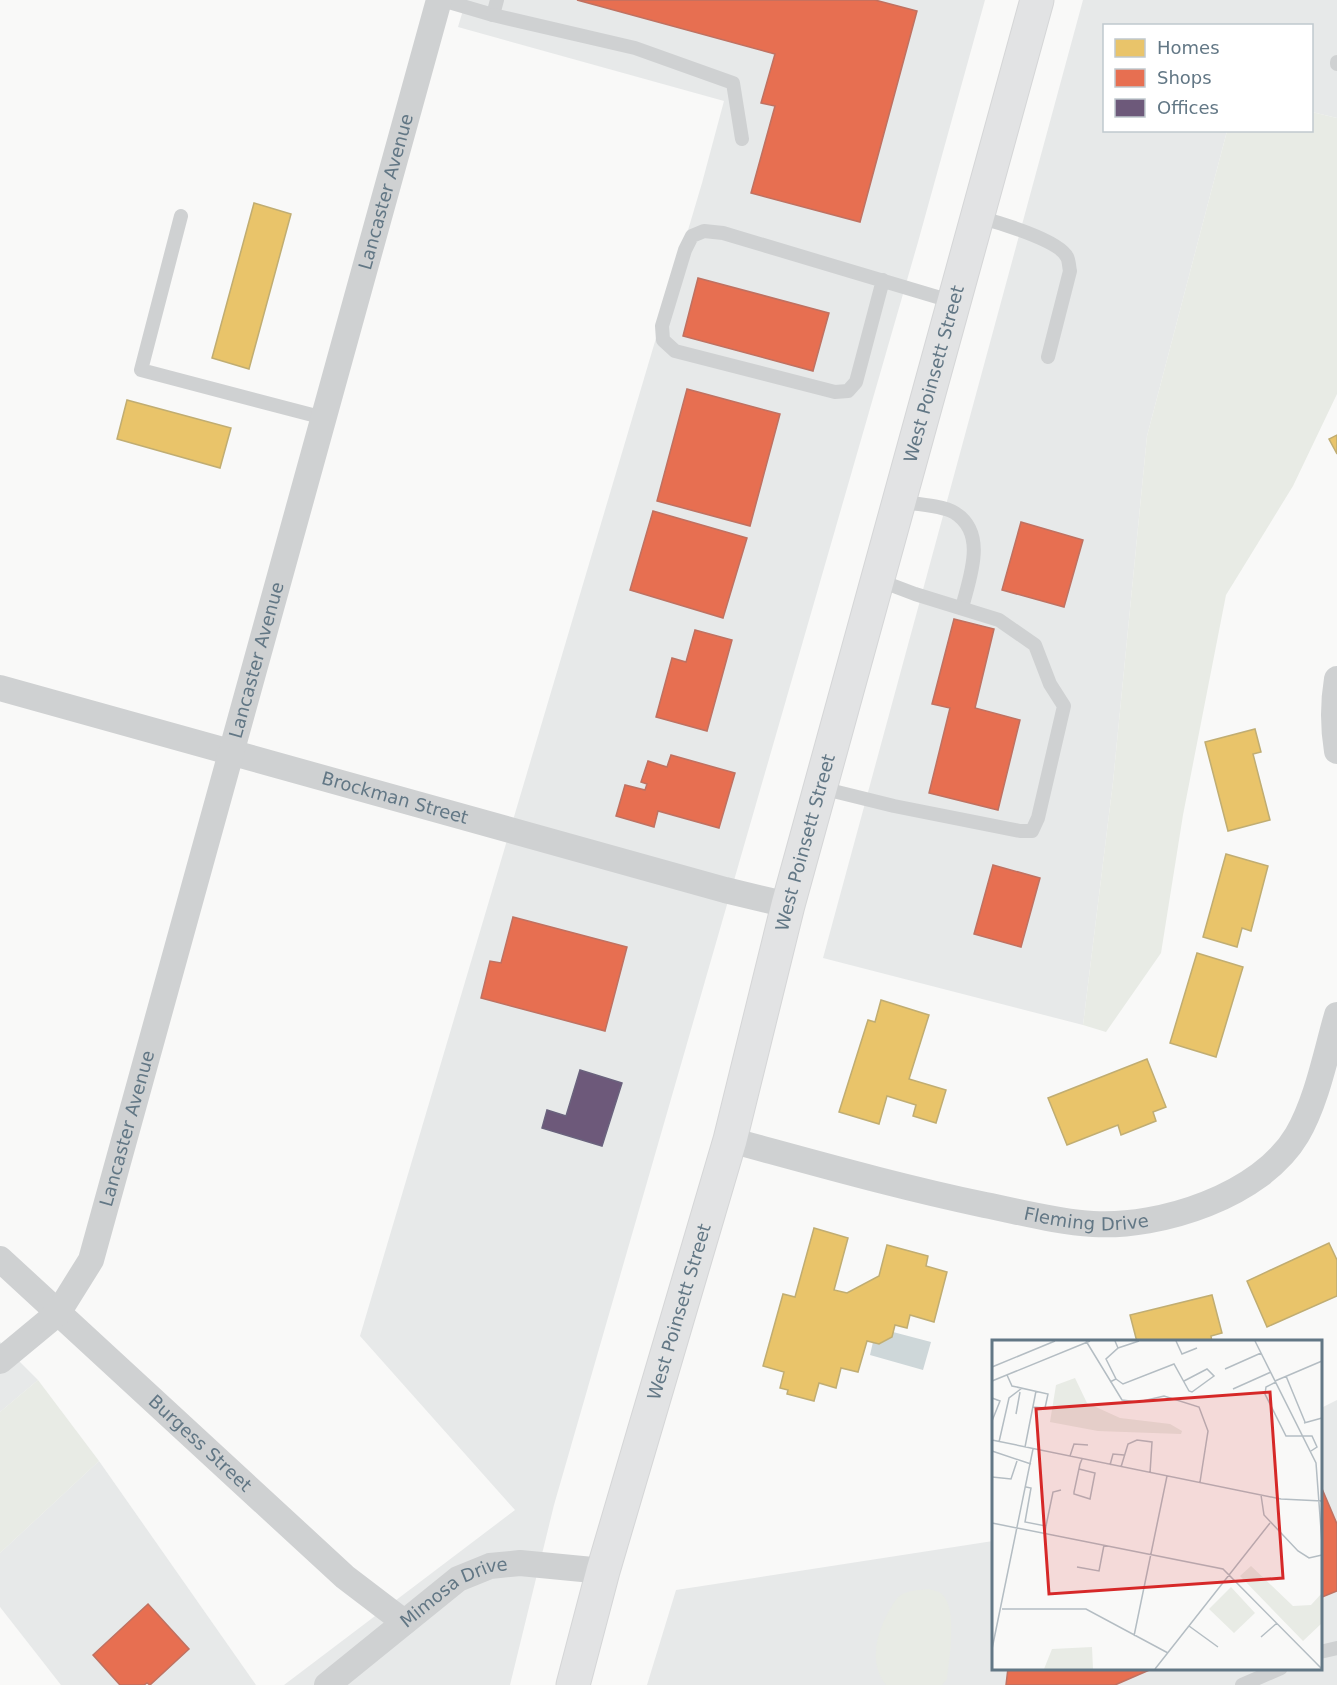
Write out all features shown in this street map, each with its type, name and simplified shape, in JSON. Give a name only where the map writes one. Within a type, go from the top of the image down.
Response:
[{"type":"main road","name":"West Poinsett Street","points":[[573,1685],[603,1571],[730,1140],[788,904],[1037,0]]},
{"type":"street","name":"Lancaster Avenue","points":[[0,1361],[58,1313],[91,1260],[441,0]]},
{"type":"street","points":[[1337,679],[1334,697],[1334,736],[1337,751]]},
{"type":"street","name":"Brockman Street","points":[[0,688],[725,890],[788,904]]},
{"type":"street","name":"Fleming Drive","points":[[730,1140],[912,1189],[1054,1219],[1094,1224],[1138,1222],[1177,1214],[1239,1189],[1271,1167],[1297,1136],[1311,1106],[1337,1015]]},
{"type":"street","name":"Burgess Street","points":[[0,1259],[345,1577],[404,1622]]},
{"type":"street","name":"Mimosa Drive","points":[[327,1685],[458,1580],[490,1566],[520,1563],[603,1571]]},
{"type":"lane","points":[[441,0],[493,15],[635,48],[733,83],[742,139]]},
{"type":"lane","points":[[493,15],[496,0]]},
{"type":"lane","points":[[181,216],[141,370],[324,417]]},
{"type":"lane","points":[[978,217],[1017,228],[1058,248],[1067,256],[1070,271],[1048,357]]},
{"type":"lane","points":[[883,280],[856,382],[848,391],[835,392],[675,351],[663,340],[662,326],[684,249],[692,236],[704,231],[723,233],[883,280],[954,302]]},
{"type":"lane","points":[[900,502],[955,512],[972,530],[975,556],[962,608]]},
{"type":"lane","points":[[821,788],[1020,831],[1032,831],[1038,818],[1064,706],[1050,684],[1035,645],[999,620],[878,580]]},
{"type":"lane","points":[[1322,1652],[1337,1648]]},
{"type":"lane","points":[[1242,1685],[1276,1670]]},
{"type":"shaded area","points":[[466,0],[985,0],[918,242],[554,1505],[510,1685],[284,1685],[515,1510],[360,1336],[702,183],[724,101],[458,27]]},
{"type":"shaded area","points":[[1083,0],[1337,0],[1337,118],[1313,112],[1313,24],[1103,24],[1103,132],[1227,132],[1147,436],[1113,782],[1083,1025],[823,958]]},
{"type":"shaded area","points":[[1313,112],[1337,118],[1337,394],[1293,486],[1226,595],[1183,815],[1161,953],[1106,1032],[1083,1025],[1113,782],[1147,436],[1227,132],[1313,132]]},
{"type":"shaded area","points":[[893,1332],[931,1342],[923,1370],[870,1355],[873,1342],[880,1344],[892,1337]]},
{"type":"shaded area","points":[[0,1342],[38,1380],[0,1412]]},
{"type":"shaded area","points":[[38,1380],[99,1461],[0,1553],[0,1412]]},
{"type":"shaded area","points":[[1337,1400],[1337,1685],[647,1685],[676,1590],[992,1541],[992,1670],[1322,1670],[1322,1408]]},
{"type":"shaded area","points":[[99,1461],[256,1685],[61,1685],[0,1607],[0,1553]]},
{"type":"shaded area","points":[[929,1589],[942,1594],[950,1611],[951,1647],[947,1679],[942,1685],[886,1685],[880,1676],[876,1657],[878,1637],[885,1618],[901,1595]]},
{"type":"building: Homes","points":[[254,203],[291,214],[249,369],[212,358]]},
{"type":"building: Homes","points":[[127,400],[231,428],[220,468],[117,439]]},
{"type":"building: Homes","points":[[1337,435],[1337,454],[1329,439]]},
{"type":"building: Homes","points":[[1255,729],[1261,752],[1253,754],[1270,820],[1228,831],[1205,742]]},
{"type":"building: Homes","points":[[1226,854],[1268,866],[1251,931],[1242,928],[1237,947],[1203,937]]},
{"type":"building: Homes","points":[[1197,953],[1243,967],[1216,1057],[1170,1043]]},
{"type":"building: Homes","points":[[881,1000],[929,1015],[909,1079],[946,1090],[936,1123],[913,1116],[916,1105],[887,1096],[879,1124],[839,1112],[868,1020],[875,1022]]},
{"type":"building: Homes","points":[[1147,1059],[1166,1107],[1153,1112],[1156,1121],[1121,1135],[1118,1125],[1067,1145],[1048,1098]]},
{"type":"building: Homes","points":[[814,1228],[848,1238],[834,1290],[847,1293],[879,1276],[887,1245],[928,1256],[926,1266],[947,1272],[934,1322],[910,1315],[907,1328],[895,1325],[892,1337],[879,1344],[867,1341],[858,1372],[841,1368],[836,1388],[819,1383],[814,1401],[787,1394],[788,1390],[780,1388],[784,1372],[763,1366],[783,1294],[795,1297]]},
{"type":"building: Homes","points":[[1329,1243],[1337,1260],[1337,1296],[1267,1327],[1247,1281]]},
{"type":"building: Homes","points":[[1212,1295],[1222,1333],[1211,1336],[1212,1340],[1136,1340],[1130,1315]]},
{"type":"building: Shops","points":[[577,0],[875,0],[917,11],[860,222],[751,193],[775,106],[761,103],[775,54]]},
{"type":"building: Shops","points":[[698,278],[829,313],[813,371],[683,336]]},
{"type":"building: Shops","points":[[687,389],[780,414],[750,526],[657,501]]},
{"type":"building: Shops","points":[[653,511],[747,538],[723,618],[630,590]]},
{"type":"building: Shops","points":[[1021,522],[1083,540],[1064,607],[1002,590]]},
{"type":"building: Shops","points":[[954,619],[994,629],[975,708],[1020,720],[998,810],[929,793],[950,708],[932,704]]},
{"type":"building: Shops","points":[[695,630],[732,640],[707,731],[656,717],[672,658],[686,662]]},
{"type":"building: Shops","points":[[671,755],[735,773],[719,828],[658,811],[654,827],[616,816],[625,785],[645,790],[647,784],[641,782],[648,761],[667,767]]},
{"type":"building: Shops","points":[[993,865],[1040,878],[1021,947],[974,934]]},
{"type":"building: Shops","points":[[513,917],[627,947],[605,1031],[481,998],[490,961],[501,963]]},
{"type":"building: Shops","points":[[1322,1489],[1337,1524],[1337,1591],[1322,1597]]},
{"type":"building: Shops","points":[[148,1604],[189,1649],[150,1685],[147,1683],[120,1685],[93,1655]]},
{"type":"building: Shops","points":[[1008,1670],[1149,1670],[1115,1685],[1006,1685]]},
{"type":"building: Offices","points":[[580,1070],[622,1083],[602,1146],[542,1128],[547,1110],[566,1116]]}]
